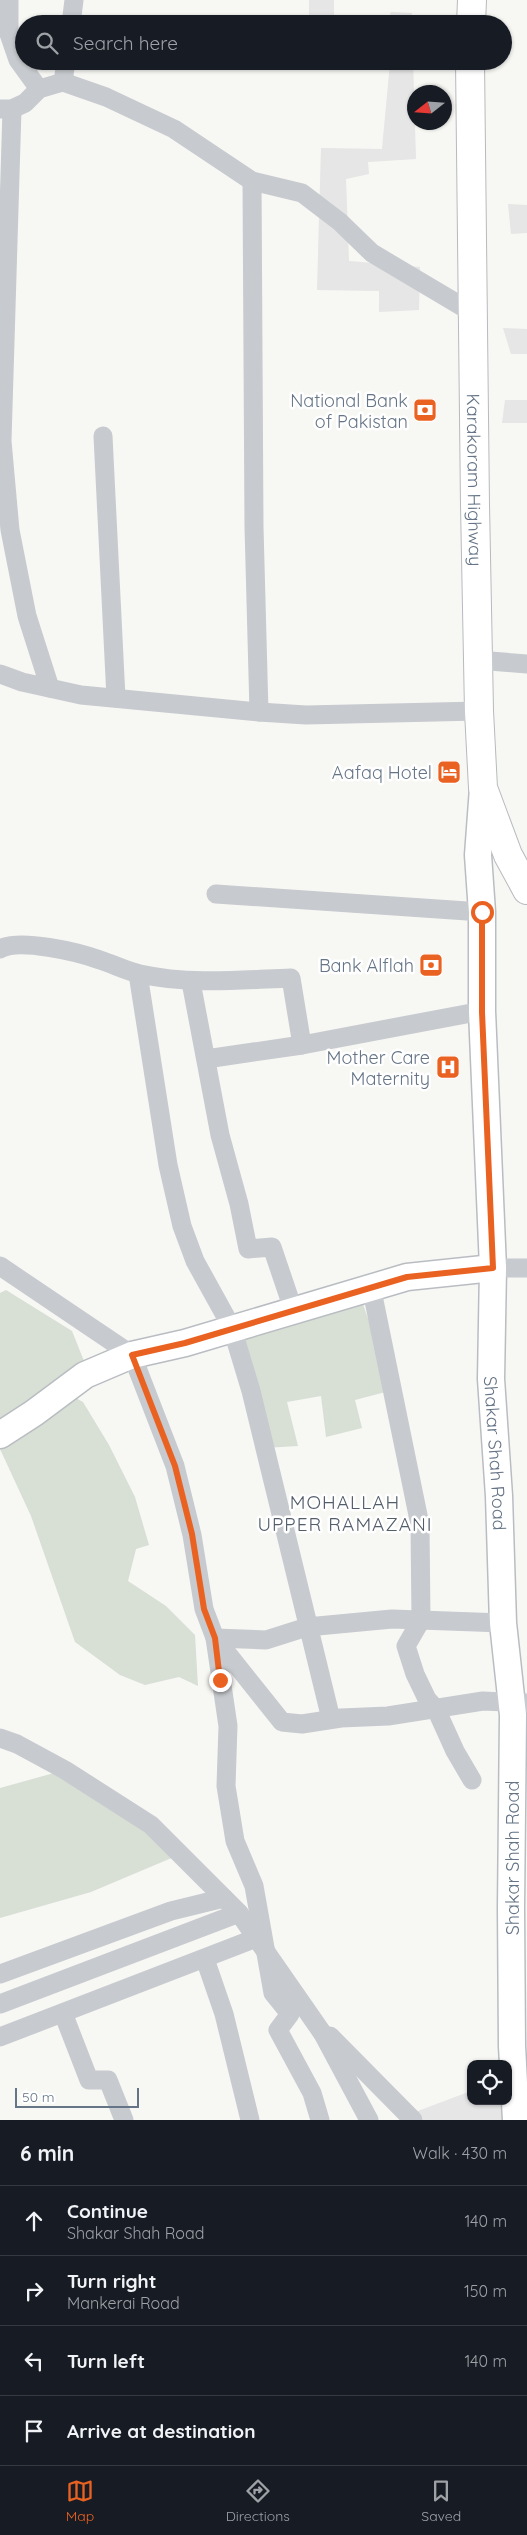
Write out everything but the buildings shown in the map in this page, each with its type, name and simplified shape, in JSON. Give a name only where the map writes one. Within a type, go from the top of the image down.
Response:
[{"type":"highway","points":[[471,15],[472,0]]},
{"type":"highway","name":"Karakoram Highway","points":[[470,70],[478,660],[483,788],[508,855],[527,890]]},
{"type":"main road","name":"Shakar Shah Road","points":[[483,788],[478,855],[482,912],[482,1012],[493,1268],[491,1380],[499,1496],[503,1623],[519,1702],[511,1908],[512,2046],[516,2120]]},
{"type":"main road","points":[[0,1435],[34,1413],[85,1375],[132,1355],[185,1343],[371,1286],[407,1277],[493,1268]]},
{"type":"street","points":[[72,15],[74,0]]},
{"type":"street","points":[[6,5],[9,34],[15,51]]},
{"type":"street","points":[[25,70],[39,89]]},
{"type":"street","points":[[63,82],[65,70]]},
{"type":"street","points":[[50,688],[27,616],[10,530],[2,441],[6,109],[25,103],[39,89],[63,82],[106,97],[174,128],[252,181],[302,193],[340,222],[372,253],[473,313]]},
{"type":"street","points":[[252,181],[254,527],[259,712]]},
{"type":"street","points":[[103,436],[116,698]]},
{"type":"street","points":[[478,660],[527,664]]},
{"type":"street","points":[[0,674],[81,695],[259,712],[306,715],[479,712]]},
{"type":"street","points":[[216,894],[482,912]]},
{"type":"street","points":[[0,948],[8,944],[48,948],[98,959],[138,974],[191,982],[291,978],[302,1045]]},
{"type":"street","points":[[138,974],[168,1165],[182,1226],[195,1261],[232,1328],[251,1391],[275,1496],[295,1569],[307,1627],[324,1683],[331,1719]]},
{"type":"street","points":[[191,982],[220,1135],[239,1204],[248,1248],[272,1247],[293,1310]]},
{"type":"street","points":[[206,1059],[302,1045],[482,1012]]},
{"type":"street","points":[[0,1266],[132,1355],[175,1466],[192,1534],[204,1609],[215,1638],[228,1726],[226,1786],[233,1832],[254,1886],[261,1946],[273,1992],[290,2014],[278,2030],[312,2093],[320,2120]]},
{"type":"street","points":[[493,1268],[527,1268]]},
{"type":"street","points":[[371,1286],[420,1525],[421,1620],[406,1646],[423,1690],[436,1709],[455,1752],[472,1780]]},
{"type":"street","points":[[215,1638],[266,1640],[307,1627],[392,1620],[503,1623]]},
{"type":"street","points":[[215,1638],[282,1722],[302,1724],[331,1719],[388,1716],[483,1701],[519,1702]]},
{"type":"street","points":[[0,1738],[17,1744],[65,1770],[151,1825],[239,1913],[323,2034],[369,2120]]},
{"type":"street","points":[[0,1974],[171,1911],[224,1898]]},
{"type":"street","points":[[0,2004],[239,1913]]},
{"type":"street","points":[[0,2038],[206,1959],[261,1946]]},
{"type":"street","points":[[206,1959],[224,2014],[250,2120]]},
{"type":"street","points":[[63,2013],[89,2080],[108,2080],[124,2120]]},
{"type":"street","points":[[308,2014],[377,2081],[413,2120]]},
{"type":"shaded area","points":[[309,0],[334,0],[334,15],[309,15]]},
{"type":"shaded area","points":[[391,12],[412,13],[412,15],[390,15]]},
{"type":"shaded area","points":[[389,70],[413,70],[414,85],[407,85],[407,130],[415,130],[416,159],[368,162],[369,174],[346,179],[349,261],[420,267],[419,310],[379,312],[379,291],[317,290],[321,148],[382,149]]},
{"type":"shaded area","points":[[508,204],[527,205],[527,233],[511,234]]},
{"type":"shaded area","points":[[503,328],[527,329],[527,354],[511,354]]},
{"type":"shaded area","points":[[505,400],[527,400],[527,423],[502,423]]},
{"type":"shaded area","points":[[6,1290],[72,1331],[88,1371],[63,1391],[83,1402],[109,1445],[135,1497],[149,1545],[136,1549],[128,1581],[166,1606],[195,1635],[198,1686],[179,1677],[145,1685],[120,1675],[75,1642],[31,1516],[0,1449],[0,1293]]},
{"type":"shaded area","points":[[358,1290],[393,1390],[355,1400],[362,1428],[326,1437],[321,1396],[287,1402],[298,1446],[264,1448],[232,1328]]},
{"type":"shaded area","points":[[65,1770],[181,1854],[91,1892],[0,1918],[0,1788]]},
{"type":"shaded area","points":[[467,2093],[467,2105],[510,2105],[516,2120],[413,2120],[410,2114]]},
{"type":"place","name":"National Bank of Pakistan","points":[[425,410]]},
{"type":"place","name":"Aafaq Hotel","points":[[449,772]]},
{"type":"place","name":"Bank Alflah","points":[[431,965]]},
{"type":"place","name":"Mother Care Maternity","points":[[448,1067]]},
{"type":"district","name":"MOHALLAH UPPER RAMAZANI","points":[[345,1513]]},
{"type":"route","points":[[220,1680],[215,1638],[204,1609],[192,1534],[175,1466],[159,1428],[141,1374],[132,1355],[185,1343],[371,1286],[407,1277],[493,1268],[482,1012],[482,912]]}]
